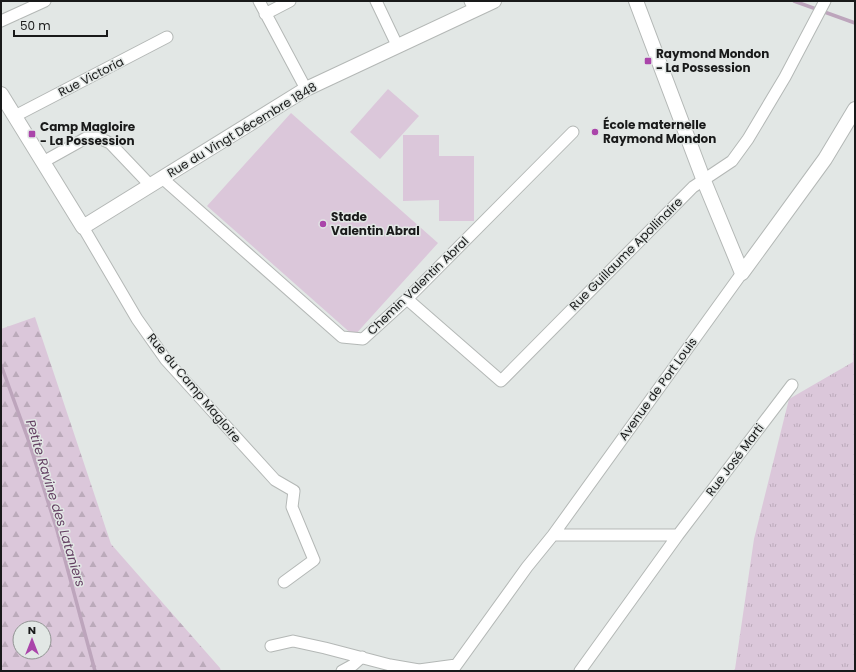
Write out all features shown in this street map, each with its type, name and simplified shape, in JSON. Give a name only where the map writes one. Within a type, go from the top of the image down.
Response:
[{"type":"street","points":[[1,21],[45,1]]},
{"type":"street","points":[[259,1],[306,89]]},
{"type":"street","points":[[265,14],[290,1]]},
{"type":"street","points":[[376,1],[397,45]]},
{"type":"street","name":"Rue du Vingt Décembre 1848","points":[[82,228],[306,89],[397,45],[473,5],[494,1]]},
{"type":"street","points":[[636,1],[704,181],[742,273]]},
{"type":"street","name":"Rue Guillaume Apollinaire","points":[[407,300],[501,381],[693,187],[732,161],[748,139],[785,77],[824,3]]},
{"type":"street","name":"Rue Victoria","points":[[15,116],[167,37]]},
{"type":"street","name":"Rue du Camp Magloire","points":[[1,94],[136,319],[166,360],[275,480],[294,490],[292,507],[314,560],[284,582]]},
{"type":"street","name":"Avenue de Port Louis","points":[[271,646],[293,640],[390,665],[419,670],[454,668],[526,568],[553,535],[825,159],[855,109]]},
{"type":"street","name":"Chemin Valentin Abral","points":[[43,162],[86,138],[99,138],[110,143],[342,337],[363,339],[407,300],[573,132]]},
{"type":"street","name":"Rue José Marti","points":[[580,671],[678,535],[792,386]]},
{"type":"street","points":[[553,535],[678,535]]},
{"type":"street","points":[[342,671],[362,657]]},
{"type":"green space","points":[[388,89],[419,116],[380,159],[350,132]]},
{"type":"green space","name":"Stade Valentin Abral","points":[[291,113],[438,243],[354,336],[207,206]]},
{"type":"green space","points":[[403,135],[439,135],[439,156],[474,156],[474,221],[439,221],[439,200],[403,201]]},
{"type":"green space","points":[[855,201],[855,671],[733,671],[735,669],[754,539],[789,399],[853,362]]},
{"type":"green space","points":[[35,317],[111,544],[220,668],[221,671],[1,671],[1,329]]},
{"type":"waterway","points":[[794,1],[855,23]]},
{"type":"waterway","name":"Petite Ravine des Lataniers","points":[[1,365],[28,439],[57,530],[95,671]]},
{"type":"place","name":"Raymond Mondon - La Possession","points":[[648,61]]},
{"type":"place","name":"École maternelle Raymond Mondon","points":[[595,132]]},
{"type":"place","name":"Camp Magloire - La Possession","points":[[32,134]]},
{"type":"place","name":"Stade Valentin Abral","points":[[323,224]]}]
